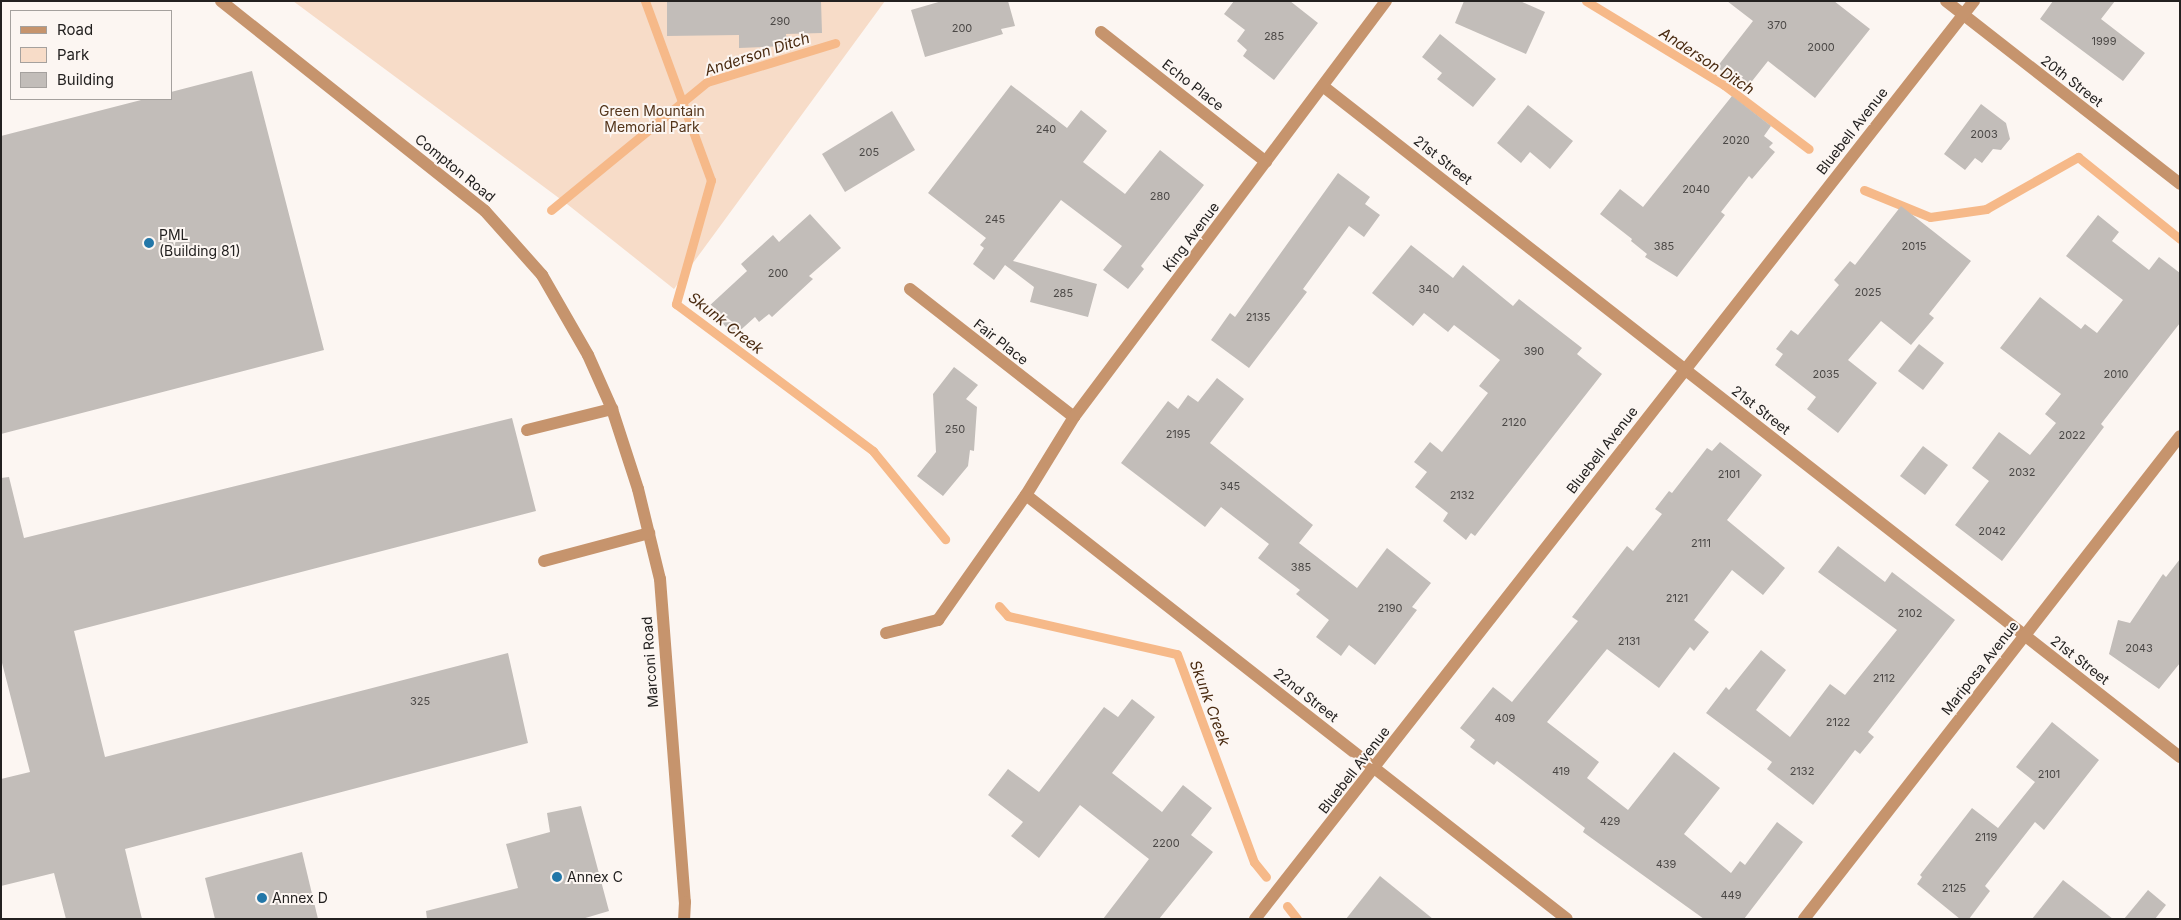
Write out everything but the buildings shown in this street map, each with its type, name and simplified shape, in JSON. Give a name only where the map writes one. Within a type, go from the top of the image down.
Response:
[{"type":"street","name":"Compton Road","points":[[221,1],[485,211],[513,239],[542,274],[568,318],[612,409]]},
{"type":"street","name":"King Avenue","points":[[886,633],[938,620],[1026,495],[1074,418],[1324,87],[1386,1]]},
{"type":"street","name":"20th Street","points":[[1946,1],[2180,184]]},
{"type":"street","name":"Bluebell Avenue","points":[[1255,919],[1375,768],[1684,368],[1974,1]]},
{"type":"street","name":"Echo Place","points":[[1101,32],[1266,162]]},
{"type":"street","name":"21st Street","points":[[1324,87],[2180,757]]},
{"type":"street","name":"Fair Place","points":[[910,289],[1074,418]]},
{"type":"street","points":[[527,430],[612,409]]},
{"type":"street","name":"Marconi Road","points":[[612,409],[649,533],[660,579],[685,902],[684,919]]},
{"type":"street","name":"Mariposa Avenue","points":[[1804,919],[2180,436]]},
{"type":"street","name":"22nd Street","points":[[1026,495],[1567,919]]},
{"type":"street","points":[[544,561],[649,533]]},
{"type":"green space","name":"Green Mountain Memorial Park","points":[[293,1],[885,1],[674,289],[567,204]]},
{"type":"waterway","name":"Skunk Creek","points":[[645,1],[711,180],[676,304],[873,451],[945,539]]},
{"type":"waterway","name":"Anderson Ditch","points":[[1586,1],[1724,85],[1809,149]]},
{"type":"waterway","name":"Skunk Creek","points":[[551,210],[707,82],[835,43]]},
{"type":"waterway","name":"Anderson Ditch","points":[[1864,190],[1930,217],[1986,209],[2078,157],[2180,239]]},
{"type":"waterway","name":"Skunk Creek","points":[[999,606],[1008,616],[1177,654],[1254,862],[1266,877]]},
{"type":"waterway","name":"Skunk Creek","points":[[1287,906],[1297,919]]},
{"type":"place","name":"PML (Building 81)","points":[[149,243]]},
{"type":"place","name":"Annex C","points":[[557,877]]},
{"type":"place","name":"Annex D","points":[[262,898]]}]
